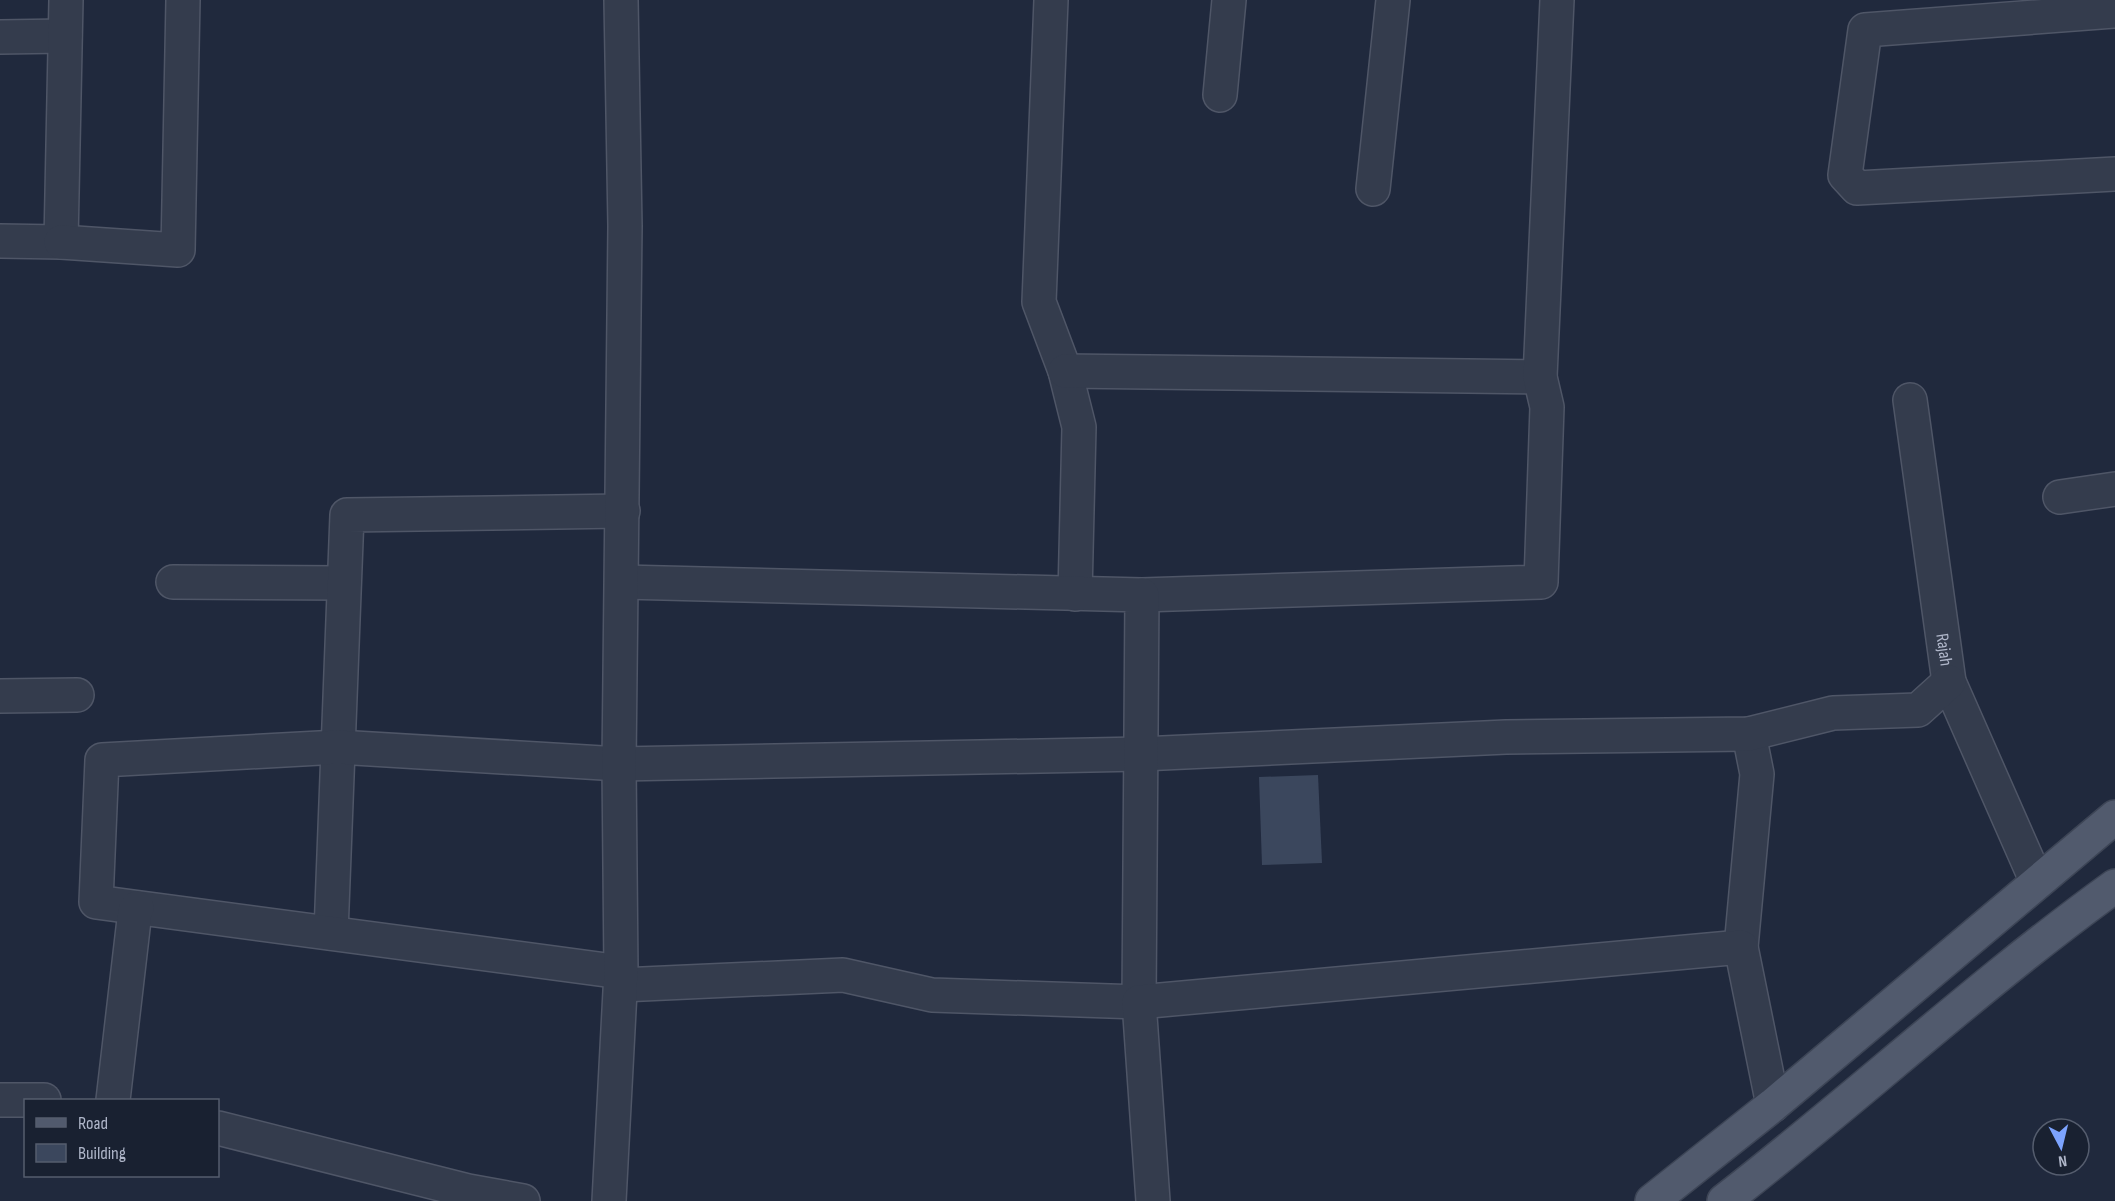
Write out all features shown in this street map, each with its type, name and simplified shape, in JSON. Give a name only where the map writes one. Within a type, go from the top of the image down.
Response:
[{"type":"main road","points":[[1652,1201],[1773,1105],[2115,817]]},
{"type":"main road","points":[[1724,1201],[1810,1134],[2050,932],[2115,886]]},
{"type":"street","points":[[61,242],[66,0]]},
{"type":"street","points":[[0,241],[61,242],[178,250],[183,0]]},
{"type":"street","points":[[609,1201],[621,979],[619,764],[623,582],[625,226],[621,0]]},
{"type":"street","points":[[1051,0],[1040,302],[1065,371],[1078,427],[1075,594]]},
{"type":"street","points":[[1220,96],[1229,0]]},
{"type":"street","points":[[1373,189],[1394,0]]},
{"type":"street","points":[[623,582],[1142,595],[1541,582],[1547,407],[1540,377],[1557,0]]},
{"type":"street","points":[[2115,11],[1865,30],[1845,175],[1857,188],[2115,174]]},
{"type":"street","points":[[0,37],[65,36]]},
{"type":"street","points":[[1065,371],[1540,377]]},
{"type":"street","name":"Rajah","points":[[1910,400],[1949,682],[2037,882]]},
{"type":"street","points":[[2060,497],[2115,489]]},
{"type":"street","points":[[331,933],[347,515],[623,511]]},
{"type":"street","points":[[173,582],[344,583]]},
{"type":"street","points":[[1142,595],[1139,1002],[1153,1201]]},
{"type":"street","points":[[1741,947],[1139,1002],[932,995],[843,975],[621,979],[331,933],[96,902],[102,760],[338,747],[619,764],[1141,754],[1506,737],[1749,734],[1833,713],[1918,710],[1949,682]]},
{"type":"street","points":[[0,696],[77,695]]},
{"type":"street","points":[[1749,734],[1757,774],[1741,947],[1773,1105]]},
{"type":"street","points":[[113,1099],[137,908]]},
{"type":"street","points":[[0,1100],[24,1101]]},
{"type":"street","points":[[219,1128],[468,1191],[523,1201]]},
{"type":"building","points":[[1318,775],[1322,863],[1262,865],[1259,777]]}]
